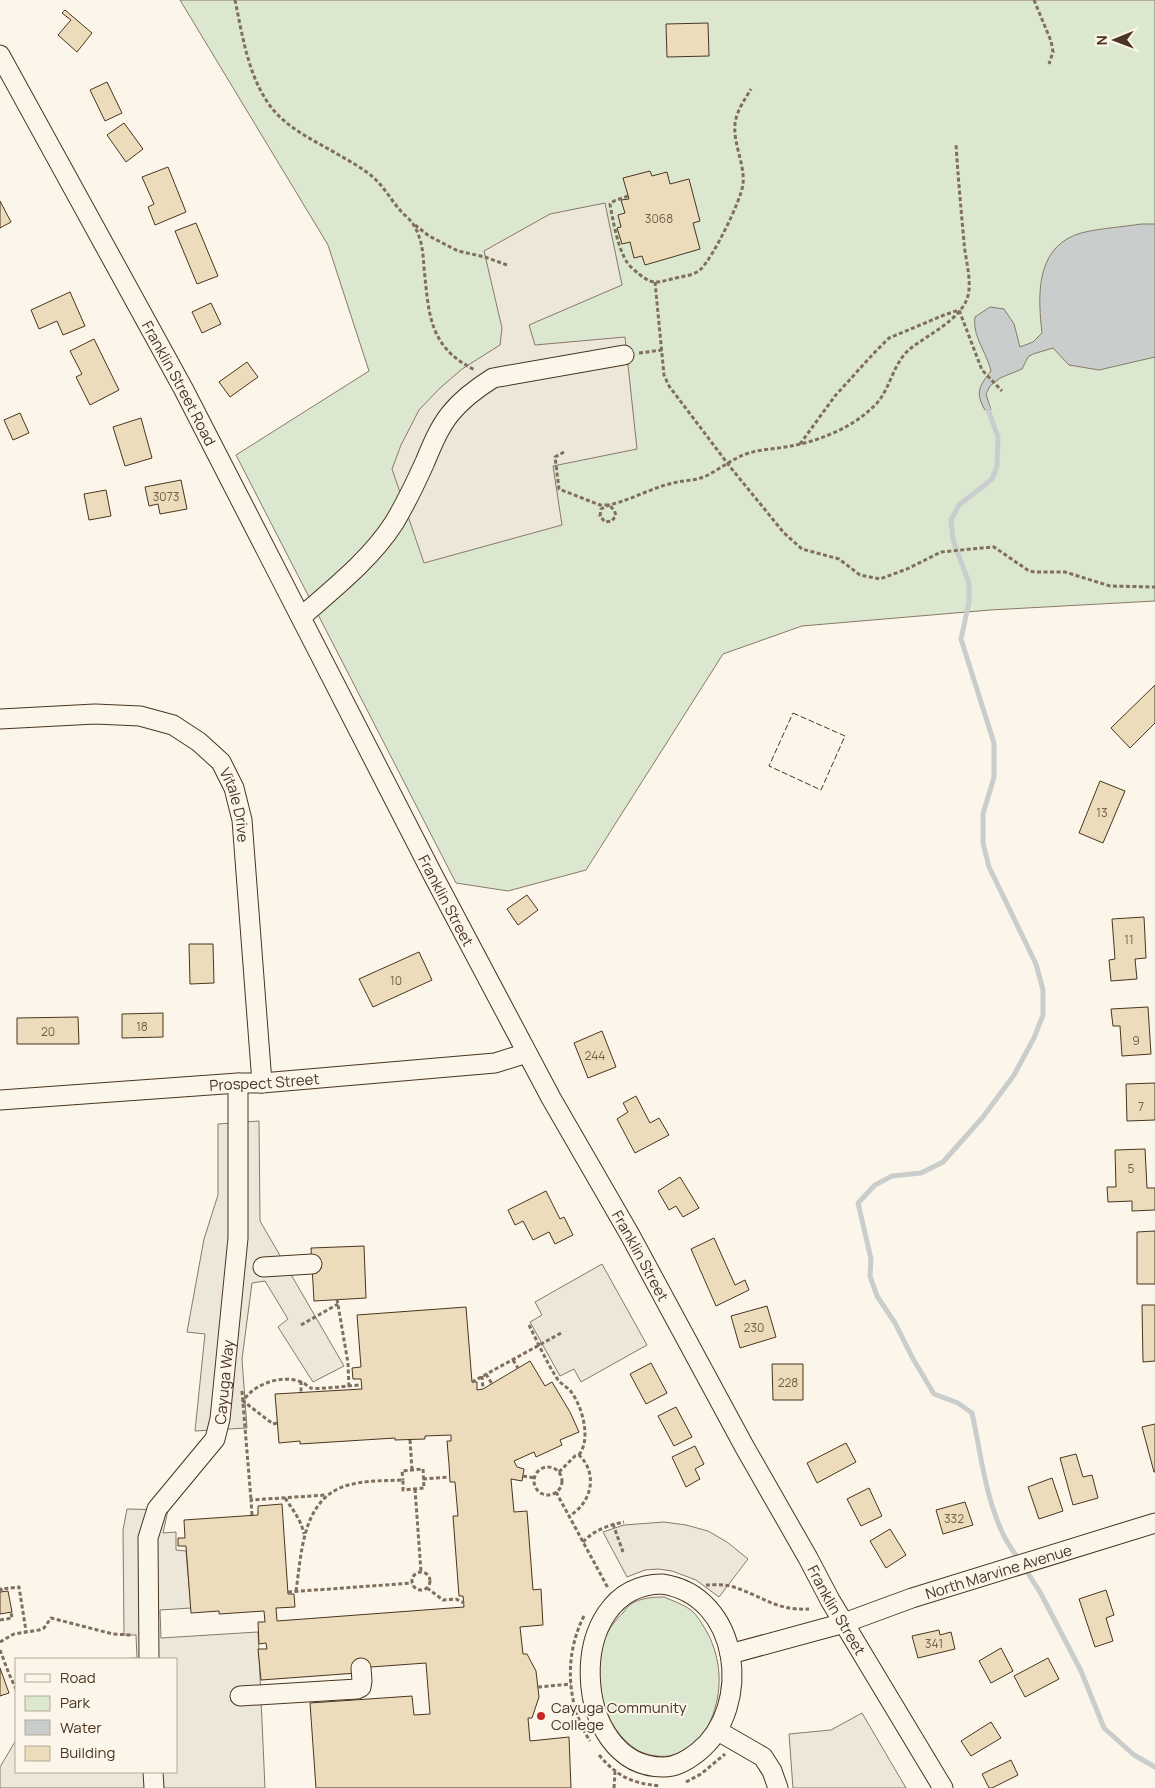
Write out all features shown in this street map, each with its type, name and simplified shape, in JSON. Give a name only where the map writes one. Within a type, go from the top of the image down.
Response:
[{"type":"street","name":"Franklin Street Road","points":[[0,55],[184,390],[351,716]]},
{"type":"street","points":[[301,617],[375,549],[394,523],[418,478],[439,430],[449,414],[476,389],[494,378],[624,355]]},
{"type":"street","name":"Vitale Drive","points":[[0,719],[95,714],[140,716],[173,725],[199,742],[221,762],[234,788],[242,820],[262,1083]]},
{"type":"street","name":"Franklin Street","points":[[351,716],[551,1098],[630,1235],[744,1446],[844,1623],[943,1788]]},
{"type":"street","name":"Prospect Street","points":[[0,1100],[238,1083],[262,1083],[495,1063],[527,1053]]},
{"type":"street","name":"Cayuga Way","points":[[149,1658],[148,1538],[157,1509],[215,1438],[220,1419],[238,1238],[238,1083]]},
{"type":"street","points":[[263,1267],[312,1264]]},
{"type":"street","name":"North Marvine Avenue","points":[[730,1654],[844,1623],[912,1598],[1155,1523]]},
{"type":"street","points":[[650,1584],[672,1586],[681,1589],[702,1602],[720,1623],[730,1654],[732,1672],[730,1697],[726,1713],[718,1731],[697,1753],[674,1766],[648,1765],[632,1758],[613,1742],[597,1715],[591,1691],[590,1664],[595,1638],[604,1617],[616,1601],[640,1586],[650,1584]]},
{"type":"street","points":[[240,1696],[320,1697],[357,1689],[361,1687],[362,1668]]},
{"type":"street","points":[[718,1731],[763,1757],[772,1771],[778,1788]]},
{"type":"street","points":[[153,1773],[154,1788]]},
{"type":"path","points":[[235,0],[243,41],[261,91],[275,112],[291,128],[340,155],[374,179],[412,223],[429,236],[458,251],[485,257],[507,266]]},
{"type":"path","points":[[1034,0],[1052,41],[1053,52],[1049,64]]},
{"type":"path","points":[[628,196],[610,204],[624,257],[628,265],[647,281],[654,282],[666,281],[700,271],[714,252],[739,200],[743,184],[735,122],[750,89]]},
{"type":"path","points":[[564,452],[555,456],[559,489],[600,505],[609,505],[614,510],[616,516],[612,521],[605,522],[600,516],[601,510],[609,505],[674,483],[690,482],[705,477],[748,453],[799,444],[836,432],[858,420],[880,400],[902,356],[954,316],[967,300],[969,290],[956,144]]},
{"type":"path","points":[[412,223],[420,239],[430,319],[434,332],[452,355],[468,366],[494,378]]},
{"type":"path","points":[[654,282],[664,375],[670,386],[728,463],[794,543],[810,552],[839,559],[860,575],[870,578],[880,579],[889,577],[941,552],[994,548],[1029,571],[1065,572],[1110,586],[1155,587]]},
{"type":"path","points":[[959,310],[982,370],[1002,391]]},
{"type":"path","points":[[799,444],[835,396],[889,338],[959,310]]},
{"type":"path","points":[[301,1325],[338,1302],[351,1374],[349,1388]]},
{"type":"path","points":[[528,1325],[559,1381],[572,1393],[578,1403],[582,1416],[585,1439],[584,1449],[579,1456],[571,1458],[559,1472]]},
{"type":"path","points":[[472,1382],[563,1332]]},
{"type":"path","points":[[513,1360],[518,1368]]},
{"type":"path","points":[[484,1375],[492,1384]]},
{"type":"path","points":[[482,1389],[484,1375]]},
{"type":"path","points":[[243,1401],[248,1393],[268,1382],[292,1380],[312,1388],[349,1388],[361,1385]]},
{"type":"path","points":[[300,1382],[301,1393]]},
{"type":"path","points":[[241,1383],[252,1515]]},
{"type":"path","points":[[243,1401],[273,1424],[277,1423]]},
{"type":"path","points":[[410,1440],[412,1470]]},
{"type":"path","points":[[569,1516],[583,1506],[588,1498],[590,1489],[589,1469],[585,1461],[579,1456]]},
{"type":"path","points":[[551,1467],[559,1472],[561,1484],[556,1492],[543,1494],[536,1487],[535,1478],[539,1470],[551,1467]]},
{"type":"path","points":[[423,1469],[423,1478],[424,1488],[403,1490],[402,1470],[423,1469]]},
{"type":"path","points":[[523,1476],[535,1478]]},
{"type":"path","points":[[423,1478],[450,1477]]},
{"type":"path","points":[[251,1500],[327,1495],[352,1484],[403,1480]]},
{"type":"path","points":[[416,1489],[421,1572]]},
{"type":"path","points":[[556,1492],[610,1587],[603,1592]]},
{"type":"path","points":[[296,1591],[305,1534],[318,1504],[327,1495]]},
{"type":"path","points":[[284,1498],[295,1512],[305,1534]]},
{"type":"path","points":[[583,1542],[596,1532],[613,1524],[624,1522]]},
{"type":"path","points":[[613,1524],[623,1552]]},
{"type":"path","points":[[421,1572],[427,1574],[430,1579],[427,1588],[423,1590],[416,1589],[412,1583],[414,1576],[421,1572]]},
{"type":"path","points":[[288,1592],[412,1583]]},
{"type":"path","points":[[698,1584],[728,1585],[774,1605],[786,1608],[809,1609]]},
{"type":"path","points":[[2,1592],[1,1589],[19,1586],[26,1631]]},
{"type":"path","points":[[427,1588],[442,1600],[456,1599],[464,1603]]},
{"type":"path","points":[[588,1610],[576,1634],[573,1646],[571,1684],[576,1712],[593,1746]]},
{"type":"path","points":[[0,1620],[12,1618],[11,1612]]},
{"type":"path","points":[[0,1642],[14,1634],[44,1628],[51,1618],[113,1634],[149,1635]]},
{"type":"path","points":[[0,1650],[15,1687]]},
{"type":"path","points":[[538,1686],[571,1684]]},
{"type":"path","points":[[596,1751],[615,1772],[624,1778],[650,1785],[666,1785]]},
{"type":"path","points":[[683,1783],[694,1780],[725,1754],[733,1758]]},
{"type":"path","points":[[615,1772],[615,1787]]},
{"type":"green space","points":[[180,0],[1155,0],[1155,601],[990,610],[802,626],[723,654],[586,870],[508,891],[456,883],[236,455],[369,371],[328,245]]},
{"type":"green space","points":[[664,1597],[688,1608],[700,1620],[716,1655],[719,1679],[713,1715],[705,1731],[693,1744],[683,1751],[669,1756],[650,1755],[637,1750],[615,1728],[603,1700],[599,1668],[605,1637],[613,1624],[628,1607],[642,1599]]},
{"type":"shaded area","points":[[605,203],[622,285],[529,325],[535,345],[625,337],[637,449],[553,466],[562,525],[424,563],[392,469],[401,445],[419,410],[462,369],[500,345],[502,328],[484,251],[550,214]]},
{"type":"shaded area","points":[[259,1121],[260,1221],[344,1366],[313,1382],[278,1327],[288,1319],[265,1281],[252,1283],[242,1359],[247,1428],[195,1431],[205,1334],[187,1332],[204,1239],[218,1195],[218,1124]]},
{"type":"shaded area","points":[[602,1264],[647,1345],[581,1382],[574,1369],[560,1376],[530,1322],[542,1315],[535,1302]]},
{"type":"shaded area","points":[[127,1509],[168,1510],[163,1533],[176,1532],[176,1550],[186,1551],[191,1608],[160,1610],[161,1638],[258,1632],[265,1788],[0,1788],[0,1767],[15,1742],[15,1773],[178,1773],[178,1658],[137,1658],[136,1635],[124,1635],[123,1530]]},
{"type":"shaded area","points":[[664,1522],[708,1531],[727,1542],[748,1559],[719,1597],[696,1580],[672,1571],[645,1570],[627,1577],[603,1532],[624,1525]]},
{"type":"shaded area","points":[[862,1713],[906,1788],[793,1788],[789,1734],[831,1730]]},
{"type":"water","points":[[1141,224],[1155,224],[1155,357],[1099,370],[1069,365],[1053,348],[1033,354],[1028,357],[1022,369],[1000,378],[990,386],[986,394],[991,410],[985,410],[979,394],[981,385],[991,371],[978,338],[975,317],[990,307],[1004,309],[1014,324],[1020,347],[1033,342],[1042,333],[1040,291],[1046,264],[1052,252],[1062,242],[1081,233]]},
{"type":"building","points":[[65,10],[92,33],[77,52],[58,35],[71,20],[62,13]]},
{"type":"building","points":[[708,23],[709,56],[667,57],[666,24]]},
{"type":"building","points":[[107,82],[122,113],[105,121],[90,90]]},
{"type":"building","points":[[124,123],[143,149],[126,162],[107,135]]},
{"type":"building","points":[[168,167],[186,212],[155,225],[148,207],[154,204],[142,177]]},
{"type":"building","points":[[650,171],[652,176],[667,172],[670,184],[689,179],[700,221],[693,223],[700,249],[645,265],[642,256],[634,258],[630,242],[622,244],[617,228],[621,227],[618,215],[625,213],[621,200],[629,199],[623,178]]},
{"type":"building","points":[[0,201],[11,222],[0,228]]},
{"type":"building","points":[[196,223],[218,276],[197,284],[175,231]]},
{"type":"building","points":[[70,292],[85,326],[63,335],[57,321],[39,329],[31,310]]},
{"type":"building","points":[[211,303],[221,324],[202,333],[192,312]]},
{"type":"building","points":[[94,339],[119,390],[90,405],[76,377],[82,374],[70,351]]},
{"type":"building","points":[[247,362],[258,377],[230,397],[219,382]]},
{"type":"building","points":[[20,413],[29,433],[13,440],[4,420]]},
{"type":"building","points":[[141,418],[152,458],[125,466],[113,427]]},
{"type":"building","points":[[181,480],[187,509],[160,514],[158,504],[149,506],[145,487]]},
{"type":"building","points":[[106,490],[111,516],[89,520],[84,494]]},
{"type":"building","points":[[1155,685],[1155,723],[1130,748],[1111,728]]},
{"type":"building","points":[[1100,781],[1125,791],[1103,843],[1079,833]]},
{"type":"building","points":[[527,895],[538,910],[518,925],[507,909]]},
{"type":"building","points":[[1144,917],[1146,958],[1135,959],[1137,979],[1111,981],[1109,960],[1115,959],[1112,919]]},
{"type":"building","points":[[189,944],[213,944],[214,983],[190,984]]},
{"type":"building","points":[[419,952],[432,980],[373,1007],[359,979]]},
{"type":"building","points":[[1148,1007],[1151,1054],[1122,1056],[1120,1026],[1113,1026],[1111,1009]]},
{"type":"building","points":[[163,1013],[163,1037],[122,1038],[122,1014]]},
{"type":"building","points":[[78,1017],[79,1044],[17,1044],[17,1018]]},
{"type":"building","points":[[602,1031],[616,1067],[588,1078],[574,1043]]},
{"type":"building","points":[[1155,1083],[1155,1120],[1127,1121],[1126,1084]]},
{"type":"building","points":[[636,1096],[650,1123],[659,1118],[669,1135],[635,1153],[617,1119],[628,1112],[623,1103]]},
{"type":"building","points":[[1145,1149],[1147,1188],[1155,1188],[1155,1210],[1132,1211],[1132,1201],[1108,1202],[1107,1187],[1116,1187],[1115,1150]]},
{"type":"building","points":[[680,1177],[699,1208],[683,1217],[676,1206],[669,1210],[658,1191]]},
{"type":"building","points":[[546,1191],[560,1219],[564,1217],[573,1235],[555,1244],[549,1232],[533,1240],[523,1221],[515,1225],[508,1210]]},
{"type":"building","points":[[1155,1231],[1155,1284],[1137,1284],[1137,1232]]},
{"type":"building","points":[[714,1238],[735,1285],[745,1280],[749,1290],[716,1306],[691,1249]]},
{"type":"building","points":[[364,1246],[366,1298],[314,1301],[311,1248]]},
{"type":"building","points":[[1142,1305],[1155,1305],[1155,1361],[1143,1362]]},
{"type":"building","points":[[767,1306],[776,1337],[740,1348],[731,1316]]},
{"type":"building","points":[[466,1307],[472,1382],[477,1382],[477,1390],[483,1389],[530,1361],[545,1386],[552,1382],[570,1412],[579,1432],[560,1440],[562,1445],[536,1457],[534,1452],[514,1461],[517,1467],[524,1469],[522,1481],[511,1479],[514,1512],[527,1511],[533,1590],[541,1589],[543,1625],[520,1627],[523,1654],[527,1654],[536,1671],[539,1697],[532,1718],[528,1718],[530,1741],[569,1737],[571,1788],[316,1788],[310,1703],[412,1696],[414,1715],[430,1714],[426,1663],[357,1668],[357,1673],[261,1680],[258,1649],[267,1649],[266,1643],[259,1644],[258,1622],[265,1622],[264,1611],[219,1614],[219,1611],[191,1613],[186,1546],[178,1546],[178,1538],[185,1538],[184,1520],[258,1515],[258,1506],[282,1504],[288,1594],[294,1594],[295,1607],[276,1608],[277,1621],[464,1607],[463,1596],[459,1596],[453,1516],[458,1516],[455,1482],[450,1482],[447,1441],[451,1441],[451,1435],[425,1436],[425,1439],[395,1440],[395,1438],[300,1444],[300,1441],[279,1443],[275,1394],[362,1389],[361,1379],[353,1379],[352,1368],[361,1367],[357,1315]]},
{"type":"building","points":[[651,1363],[667,1393],[646,1404],[630,1374]]},
{"type":"building","points":[[772,1364],[803,1364],[803,1400],[773,1400]]},
{"type":"building","points":[[676,1407],[692,1437],[674,1446],[658,1416]]},
{"type":"building","points":[[1155,1424],[1155,1472],[1154,1472],[1142,1427]]},
{"type":"building","points":[[846,1443],[856,1462],[817,1483],[807,1463]]},
{"type":"building","points":[[695,1446],[704,1464],[695,1469],[700,1479],[686,1487],[672,1457]]},
{"type":"building","points":[[1076,1454],[1083,1477],[1092,1475],[1098,1498],[1073,1505],[1060,1458]]},
{"type":"building","points":[[1052,1478],[1063,1511],[1039,1519],[1028,1487]]},
{"type":"building","points":[[869,1488],[882,1516],[861,1526],[847,1499]]},
{"type":"building","points":[[965,1502],[973,1525],[943,1534],[936,1510]]},
{"type":"building","points":[[890,1529],[906,1555],[886,1568],[870,1541]]},
{"type":"building","points":[[1106,1590],[1114,1615],[1106,1618],[1113,1641],[1095,1647],[1079,1599]]},
{"type":"building","points":[[8,1591],[12,1612],[0,1614],[0,1592]]},
{"type":"building","points":[[939,1630],[940,1635],[951,1632],[955,1649],[918,1658],[912,1636]]},
{"type":"building","points":[[1001,1648],[1013,1671],[991,1683],[979,1661]]},
{"type":"building","points":[[1048,1658],[1059,1679],[1025,1697],[1014,1676]]},
{"type":"building","points":[[0,1668],[9,1693],[0,1696]]},
{"type":"building","points":[[991,1722],[1001,1738],[971,1756],[961,1741]]},
{"type":"building","points":[[1011,1760],[1018,1775],[989,1788],[982,1774]]},
{"type":"waterway","points":[[986,404],[998,437],[997,466],[992,479],[959,505],[951,520],[953,540],[969,583],[969,602],[961,639],[994,743],[994,777],[983,814],[983,843],[989,867],[1036,964],[1043,990],[1043,1015],[1034,1038],[1014,1075],[983,1117],[943,1162],[921,1173],[892,1176],[875,1185],[858,1203],[871,1259],[870,1276],[877,1296],[895,1323],[934,1394],[958,1403],[972,1413],[992,1505],[1005,1537],[1019,1560]]},
{"type":"waterway","points":[[1024,1567],[1040,1592],[1081,1671],[1104,1728],[1134,1755],[1155,1767]]},
{"type":"fence","points":[[793,713],[845,736],[821,790],[769,766],[793,713]]},
{"type":"place","name":"Cayuga Community College","points":[[541,1716]]}]
